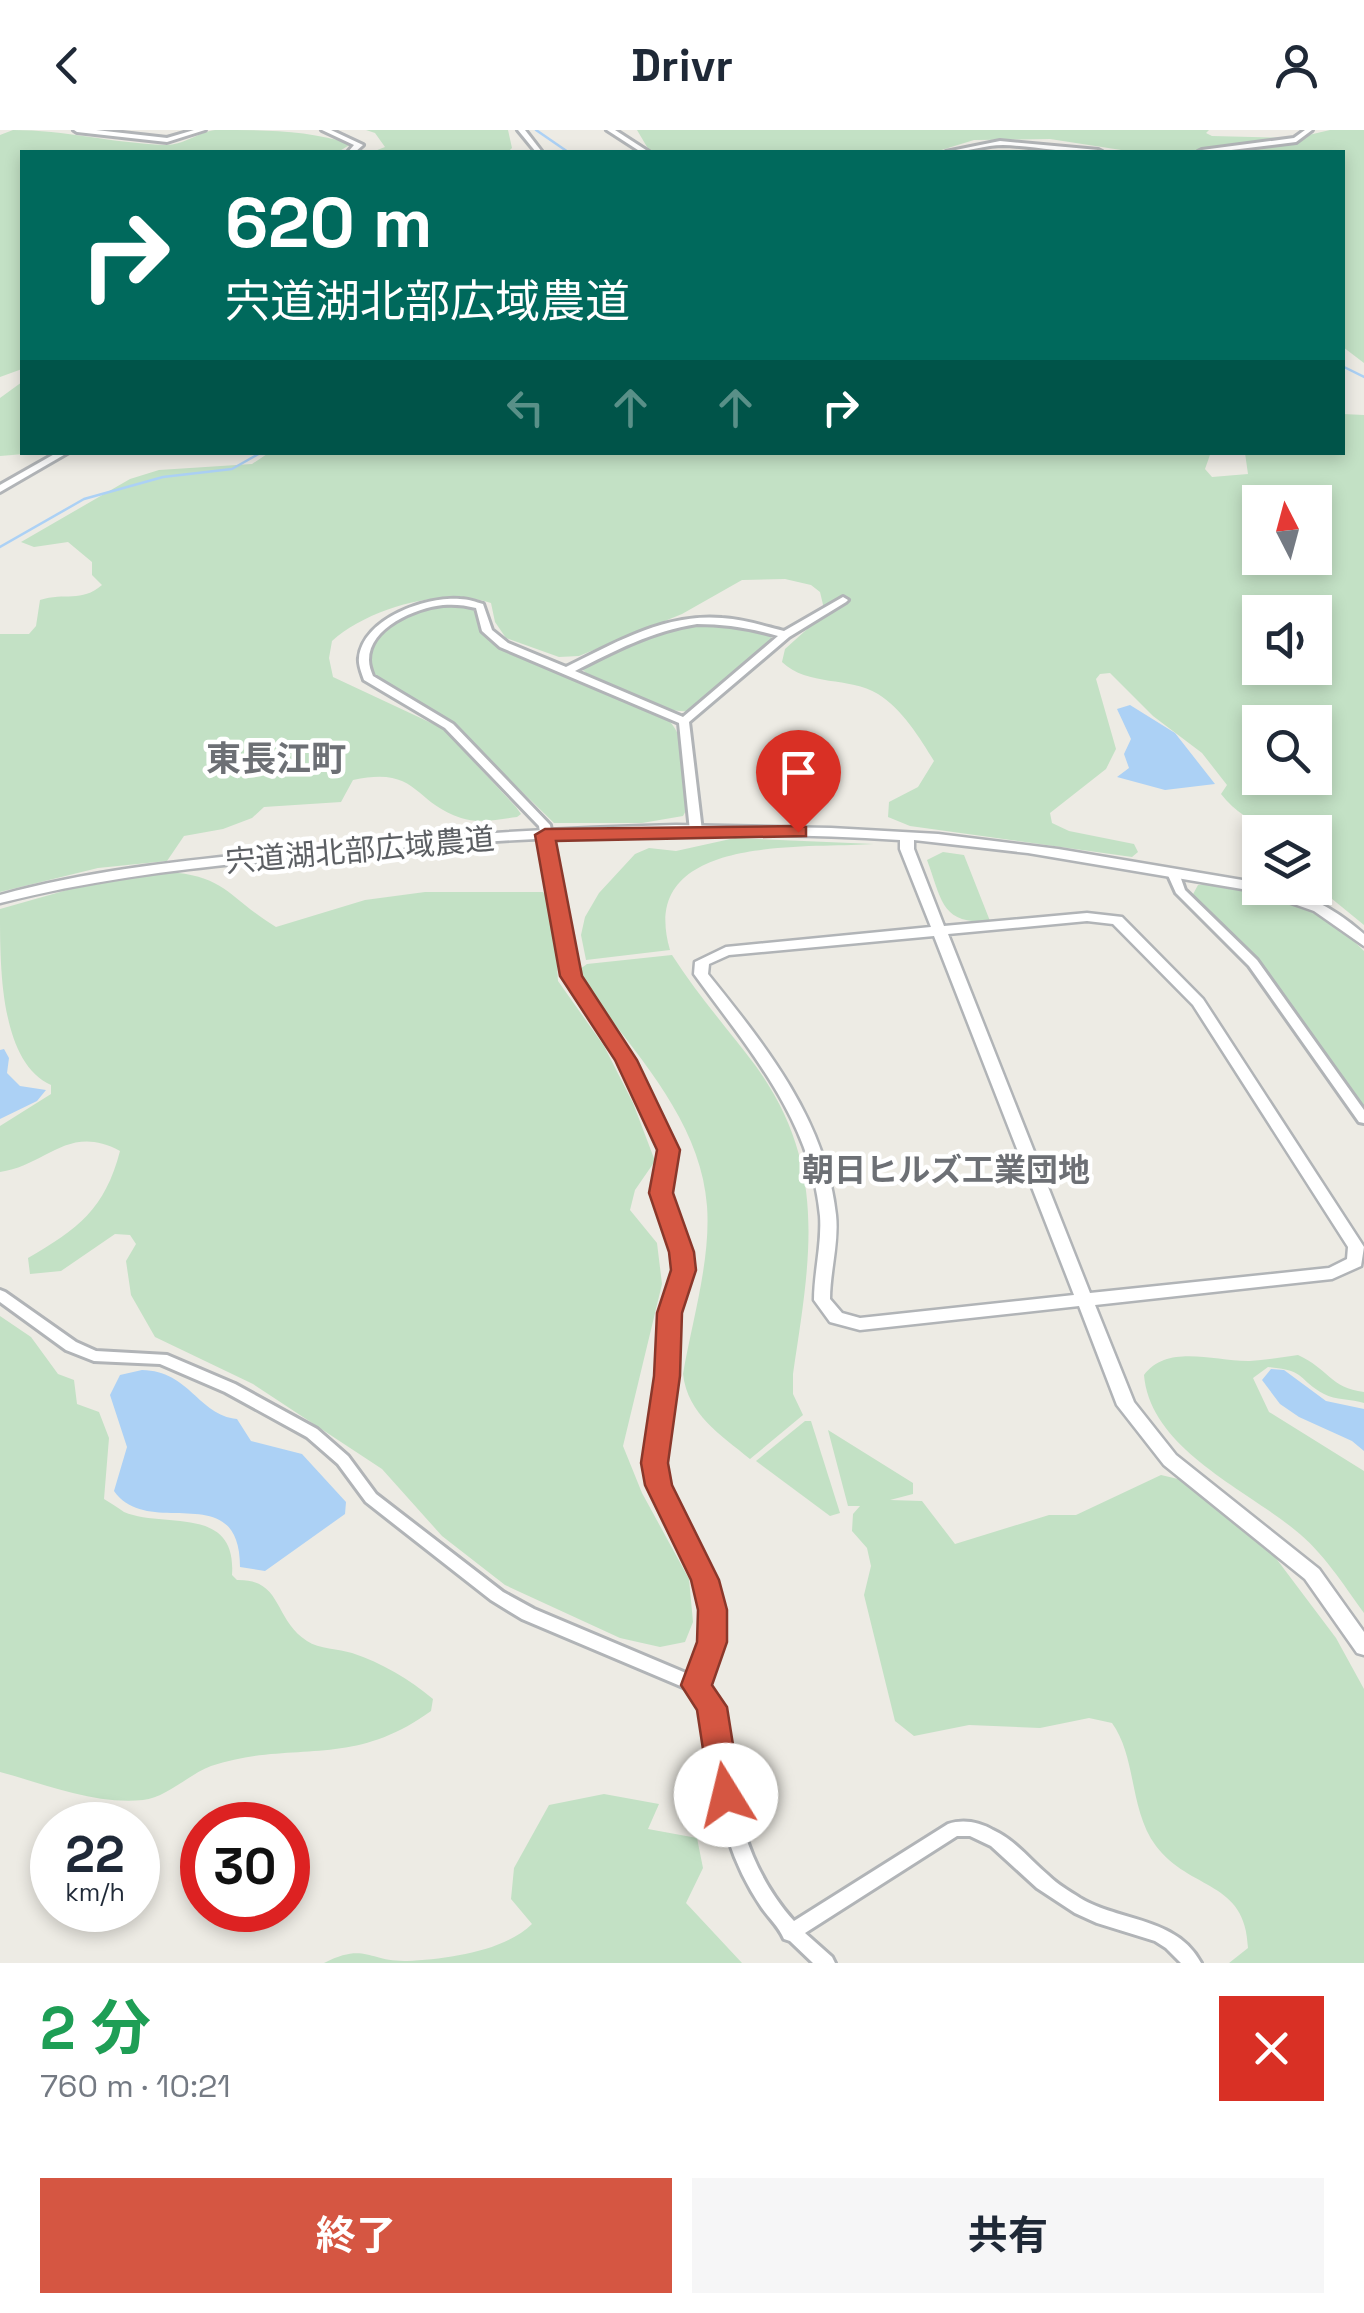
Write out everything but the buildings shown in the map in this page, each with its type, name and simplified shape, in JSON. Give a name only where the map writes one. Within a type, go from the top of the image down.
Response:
[{"type":"street","points":[[77,130],[167,140],[202,130]]},
{"type":"street","points":[[325,130],[359,145],[353,150]]},
{"type":"street","points":[[521,130],[537,150]]},
{"type":"street","points":[[610,130],[642,150]]},
{"type":"street","points":[[1218,150],[1296,140],[1309,130]]},
{"type":"street","points":[[955,150],[1000,143],[1076,150]]},
{"type":"street","points":[[0,489],[60,455]]},
{"type":"street","points":[[684,721],[492,638],[480,606],[464,600],[428,604],[379,629],[364,652],[363,668],[368,678],[449,726],[544,825],[571,976],[626,1060],[668,1150],[661,1193],[682,1252],[683,1270],[670,1313],[667,1376],[655,1463],[658,1485],[705,1580],[712,1610],[712,1642],[705,1672],[696,1685]]},
{"type":"street","points":[[684,721],[785,635],[842,600]]},
{"type":"street","points":[[567,670],[658,626],[685,621],[742,620],[785,635]]},
{"type":"street","points":[[684,721],[696,831]]},
{"type":"street","name":"宍道湖北部広域農道","points":[[0,899],[70,880],[132,871],[394,843],[696,831],[907,836],[1173,873],[1305,902],[1342,922],[1364,942]]},
{"type":"street","points":[[907,836],[907,849],[1081,1300],[1110,1371],[1141,1428],[1170,1460],[1278,1542],[1312,1574],[1364,1647]]},
{"type":"street","points":[[1173,873],[1180,891],[1253,964],[1279,997],[1364,1119]]},
{"type":"street","points":[[1087,917],[1117,920],[1198,1002],[1356,1247],[1356,1262],[1332,1272],[860,1324],[831,1314],[822,1293],[828,1214],[808,1133],[778,1074],[700,970],[704,959],[719,952],[939,930],[1087,917]]},
{"type":"street","points":[[0,1295],[70,1346],[94,1356],[162,1359],[312,1433],[342,1460],[371,1498],[497,1596],[528,1614],[696,1685],[712,1707],[737,1848],[764,1901],[790,1933],[826,1963]]},
{"type":"street","points":[[790,1933],[954,1830],[975,1826],[991,1834],[1056,1892],[1097,1915],[1170,1938],[1192,1963]]},
{"type":"green space","points":[[13,130],[51,132],[165,145],[215,130],[267,131],[301,133],[351,144],[341,150],[20,150],[20,370],[0,377],[0,135]]},
{"type":"green space","points":[[366,130],[508,130],[512,148],[377,150],[385,147],[375,133]]},
{"type":"green space","points":[[637,130],[1209,130],[1206,133],[1212,136],[1286,138],[1199,150],[1121,150],[1050,139],[974,140],[942,150],[649,150]]},
{"type":"green space","points":[[1330,130],[1364,130],[1364,363],[1345,349],[1345,150],[1245,150]]},
{"type":"green space","points":[[20,383],[20,454],[0,456],[0,398]]},
{"type":"green space","points":[[1345,414],[1364,415],[1364,925],[1332,899],[1332,815],[1240,813],[1221,794],[1227,785],[1202,753],[1153,716],[1110,673],[1100,674],[1096,679],[1116,749],[1106,769],[1050,813],[1052,823],[1069,831],[1134,844],[1138,852],[1132,857],[910,826],[888,817],[889,802],[918,787],[934,761],[903,716],[878,694],[867,688],[804,675],[782,662],[785,649],[825,613],[820,592],[811,585],[785,579],[742,580],[682,614],[579,656],[559,657],[506,638],[495,622],[491,603],[472,599],[429,599],[386,610],[332,641],[329,658],[333,677],[442,728],[516,807],[521,814],[517,817],[468,820],[445,811],[403,782],[375,777],[353,780],[341,802],[264,807],[252,818],[223,829],[184,836],[167,861],[98,868],[0,892],[0,634],[29,634],[36,626],[40,600],[80,596],[102,585],[92,575],[92,562],[68,542],[34,547],[21,542],[130,479],[159,470],[252,464],[266,455],[1210,455],[1205,469],[1212,477],[1248,474],[1245,455],[1345,455]]},
{"type":"green space","points":[[438,604],[472,605],[486,637],[496,644],[668,720],[679,738],[684,760],[688,807],[683,816],[642,823],[554,823],[456,727],[373,675],[369,645],[384,628]]},
{"type":"green space","points":[[728,620],[769,634],[773,642],[690,711],[666,709],[633,698],[582,669],[658,628]]},
{"type":"green space","points":[[735,838],[874,844],[772,849],[734,855],[702,866],[678,884],[666,912],[670,950],[586,960],[581,935],[585,917],[599,893],[635,854],[649,848],[676,851]]},
{"type":"green space","points":[[943,852],[964,855],[990,921],[962,919],[946,907],[927,860]]},
{"type":"green space","points":[[168,872],[188,874],[215,884],[276,927],[365,900],[425,892],[543,892],[553,905],[558,981],[604,1046],[633,1103],[655,1161],[635,1190],[630,1210],[657,1243],[662,1284],[623,1446],[642,1493],[689,1579],[693,1622],[685,1642],[660,1647],[620,1638],[505,1585],[442,1536],[382,1469],[253,1384],[155,1337],[131,1295],[126,1261],[136,1244],[130,1235],[115,1234],[61,1271],[30,1274],[28,1258],[75,1227],[97,1203],[120,1151],[102,1144],[71,1144],[0,1172],[0,1126],[51,1094],[51,1085],[34,1073],[12,1035],[3,985],[0,909],[106,879]]},
{"type":"green space","points":[[1198,885],[1242,891],[1242,905],[1294,905],[1329,922],[1364,951],[1364,1109],[1271,979],[1192,896]]},
{"type":"green space","points":[[672,955],[779,1103],[795,1140],[804,1177],[808,1253],[793,1374],[793,1394],[803,1415],[750,1459],[698,1412],[683,1374],[704,1269],[707,1227],[702,1175],[692,1145],[663,1089],[586,987],[580,969],[587,964]]},
{"type":"green space","points":[[0,1316],[31,1337],[58,1374],[74,1380],[77,1404],[99,1412],[109,1438],[104,1499],[140,1517],[211,1528],[223,1538],[230,1553],[232,1575],[237,1580],[263,1586],[296,1632],[312,1644],[352,1653],[395,1672],[433,1699],[431,1711],[374,1741],[241,1758],[211,1766],[160,1795],[143,1800],[89,1797],[0,1772]]},
{"type":"green space","points":[[1298,1355],[1336,1382],[1364,1392],[1364,1403],[1333,1397],[1281,1368],[1268,1367],[1253,1378],[1269,1412],[1364,1471],[1364,1613],[1315,1548],[1181,1445],[1150,1401],[1144,1375],[1154,1365],[1179,1357],[1250,1361]]},
{"type":"green space","points":[[805,1421],[811,1421],[840,1513],[830,1516],[756,1461]]},
{"type":"green space","points":[[828,1430],[913,1483],[913,1494],[890,1500],[922,1501],[955,1544],[1049,1515],[1076,1515],[1161,1475],[1178,1479],[1272,1553],[1336,1638],[1364,1689],[1364,1963],[1229,1963],[1248,1948],[1238,1910],[1214,1888],[1170,1861],[1156,1846],[1141,1817],[1126,1752],[1112,1723],[1089,1718],[1040,1728],[969,1725],[914,1736],[895,1721],[864,1595],[871,1566],[867,1548],[852,1531],[853,1514],[860,1506],[848,1506]]},
{"type":"green space","points":[[604,1794],[659,1804],[648,1829],[697,1838],[703,1868],[686,1903],[742,1963],[324,1963],[358,1953],[394,1961],[456,1956],[520,1934],[532,1924],[511,1899],[514,1868],[549,1805]]},
{"type":"water","points":[[1130,705],[1175,733],[1215,784],[1165,790],[1117,777],[1129,768],[1124,754],[1131,739],[1117,709]]},
{"type":"water","points":[[4,1049],[9,1058],[7,1073],[20,1086],[46,1090],[37,1101],[0,1119],[0,1050]]},
{"type":"water","points":[[1271,1369],[1284,1370],[1326,1401],[1364,1409],[1364,1451],[1280,1404],[1262,1380]]},
{"type":"water","points":[[142,1370],[172,1378],[212,1410],[237,1419],[251,1441],[302,1454],[346,1502],[345,1514],[265,1571],[240,1567],[236,1540],[225,1524],[209,1516],[148,1511],[129,1505],[114,1491],[127,1447],[110,1395],[120,1375]]},
{"type":"waterway","points":[[536,130],[565,150]]},
{"type":"waterway","points":[[1345,368],[1364,377]]},
{"type":"waterway","points":[[0,547],[84,499],[163,477],[232,469],[257,455]]},
{"type":"district","name":"東長江町","points":[[276,759]]},
{"type":"district","name":"朝日ヒルズ工業団地","points":[[946,1170]]},
{"type":"route","points":[[726,1795],[712,1707],[696,1685],[705,1672],[712,1642],[712,1610],[705,1580],[658,1485],[655,1463],[667,1376],[670,1313],[683,1270],[682,1252],[661,1193],[668,1150],[626,1060],[580,996],[571,976],[554,866],[545,835],[798,832]]}]
